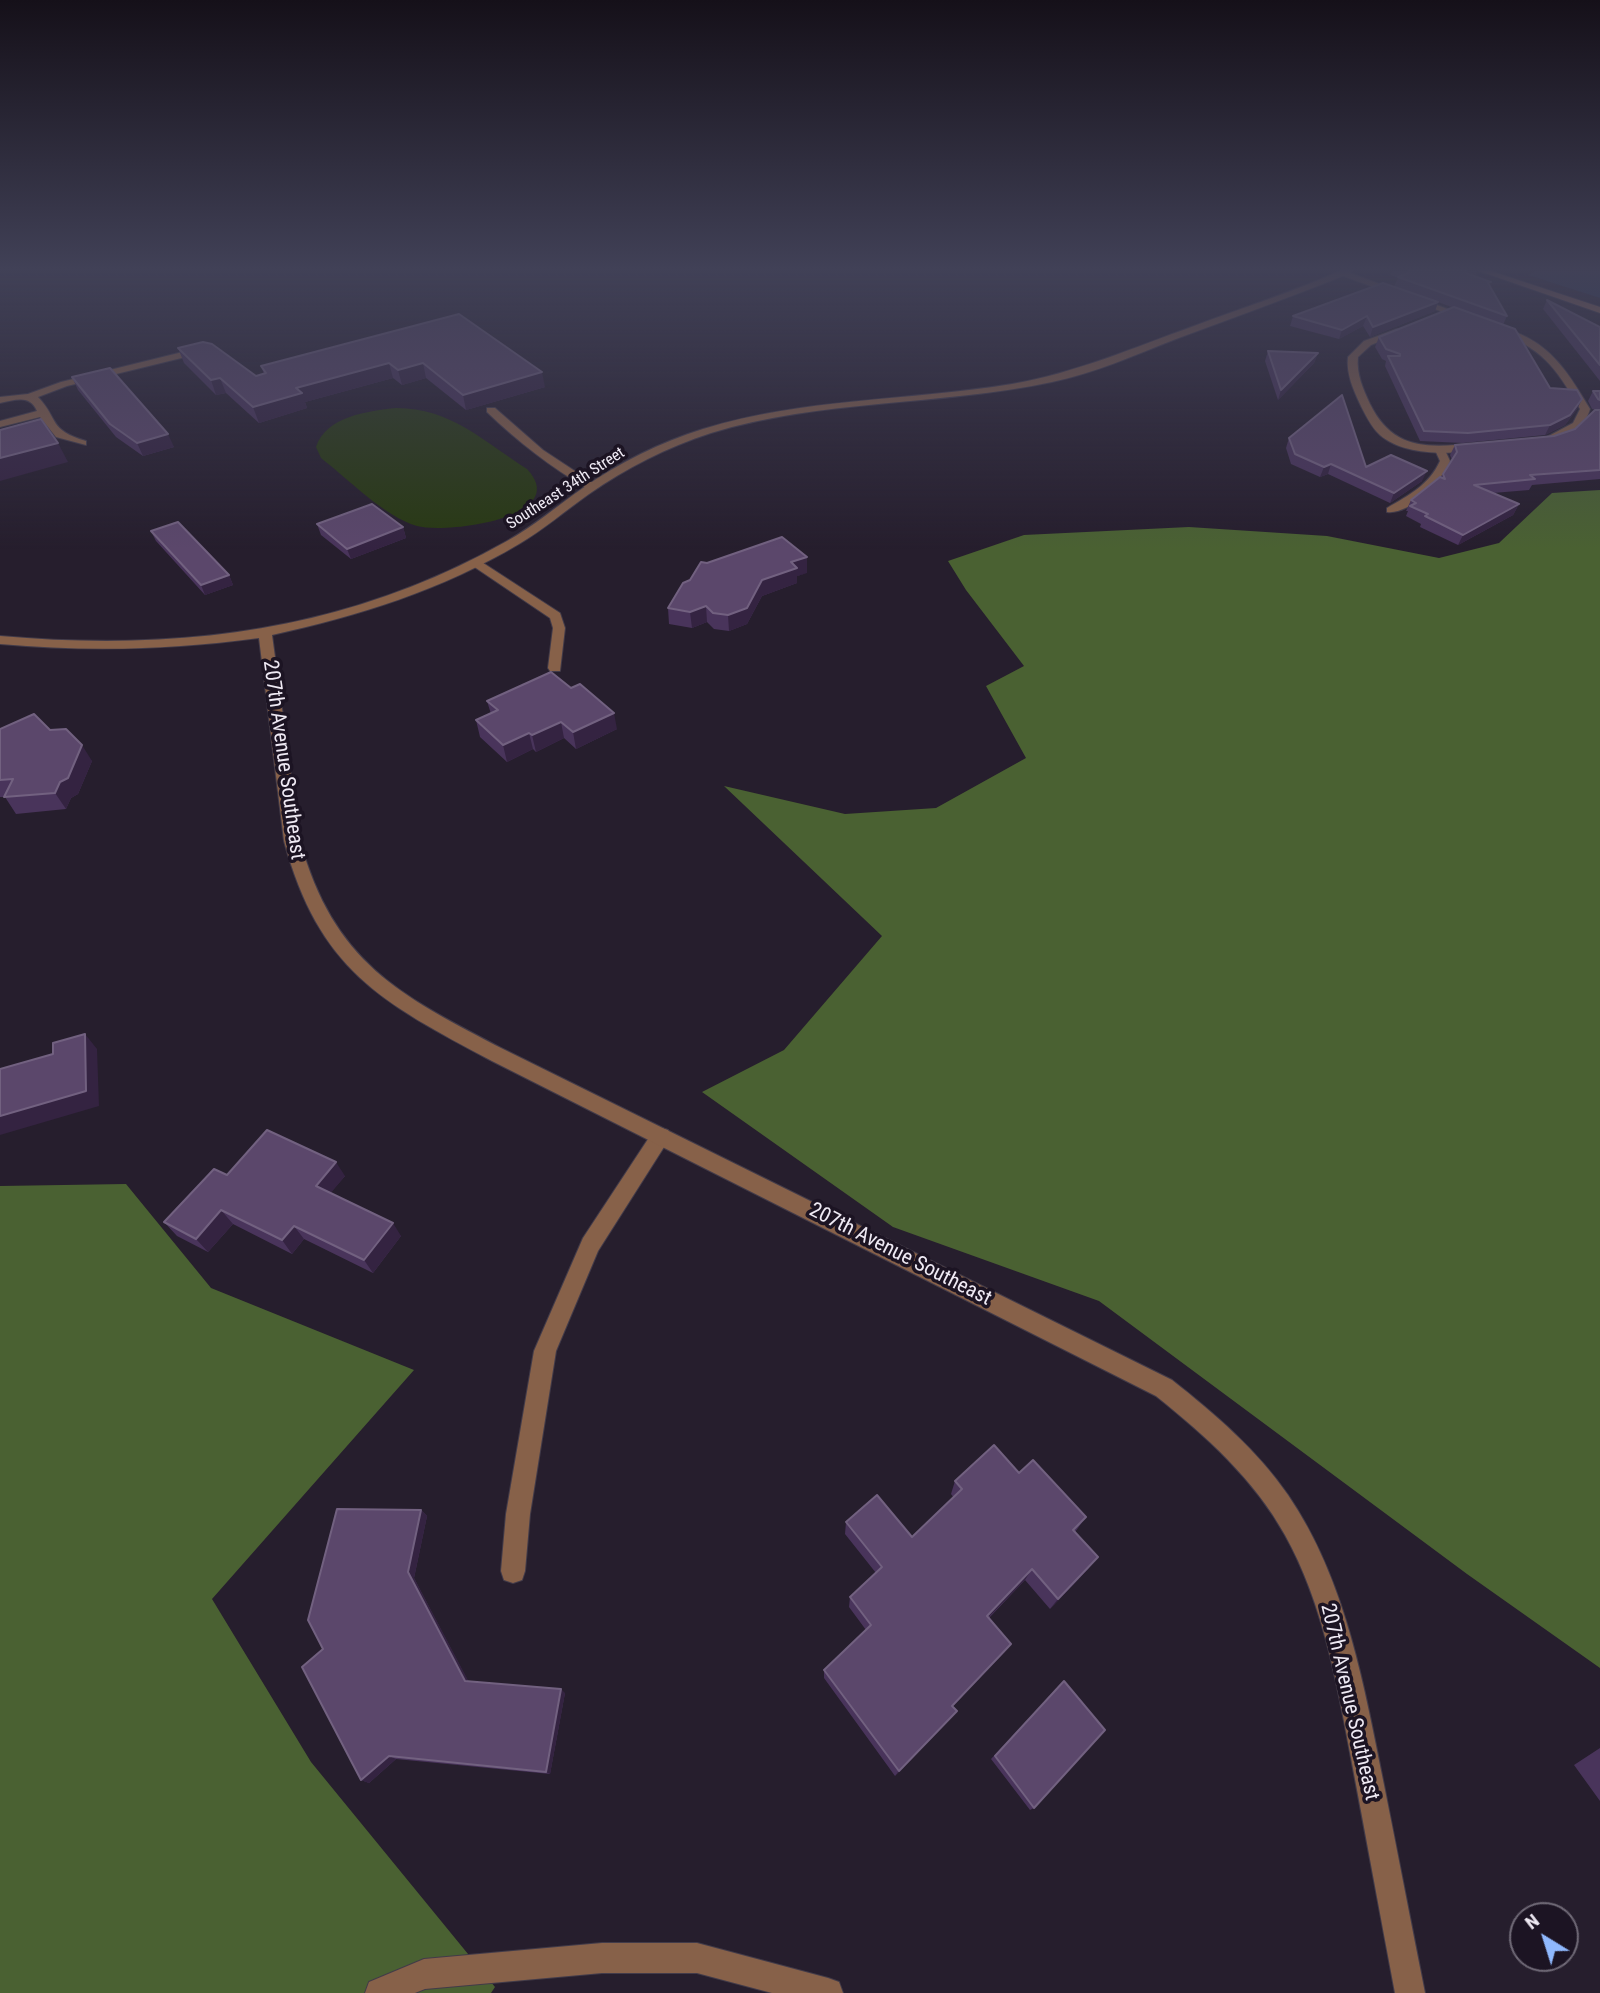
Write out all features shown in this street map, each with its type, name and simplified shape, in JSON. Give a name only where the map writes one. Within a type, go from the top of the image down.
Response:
[{"type":"street","points":[[0,400],[31,396],[64,384],[146,364]]},
{"type":"street","name":"Southeast 34th Street","points":[[0,640],[67,647],[136,646],[265,632],[375,604],[477,563],[513,543],[592,487],[649,455],[681,441],[751,420],[844,404],[1054,379],[1095,364]]},
{"type":"street","points":[[1352,364],[1369,414],[1384,434],[1416,447],[1440,450],[1492,446]]},
{"type":"street","points":[[1540,442],[1564,435],[1588,415],[1558,364]]},
{"type":"street","points":[[31,396],[38,400],[43,413],[59,434],[82,443]]},
{"type":"street","points":[[491,410],[513,432],[565,472],[592,487]]},
{"type":"street","points":[[0,424],[43,413]]},
{"type":"street","points":[[1391,510],[1430,487],[1440,475],[1446,461],[1440,450]]},
{"type":"street","points":[[477,563],[556,616],[559,628],[555,668]]},
{"type":"street","name":"207th Avenue Southeast","points":[[265,632],[292,841],[303,879],[338,945],[362,971],[396,999],[495,1055],[1164,1388],[1210,1424],[1245,1459],[1275,1497],[1306,1549],[1329,1611],[1355,1707],[1410,1993]]},
{"type":"street","points":[[513,1571],[517,1514],[545,1351],[590,1245],[661,1136]]},
{"type":"street","points":[[380,1993],[424,1973],[573,1959],[697,1958],[828,1993]]},
{"type":"green space","points":[[396,408],[416,409],[433,414],[481,437],[527,469],[537,486],[533,500],[520,511],[500,519],[453,527],[417,526],[392,515],[321,458],[316,447],[329,428],[339,422],[361,413]]},
{"type":"green space","points":[[1600,490],[1600,1668],[1467,1574],[1099,1301],[893,1227],[702,1092],[784,1050],[882,936],[724,786],[845,814],[936,808],[1026,758],[986,686],[1024,666],[966,590],[948,561],[1024,535],[1189,527],[1327,536],[1439,558],[1499,543],[1552,493]]},
{"type":"green space","points":[[126,1184],[211,1288],[414,1370],[212,1599],[311,1762],[495,1987],[491,1993],[0,1993],[0,1186]]},
{"type":"building","points":[[195,364],[240,364],[256,376],[266,373],[261,366],[385,364],[296,388],[302,393],[253,407],[220,378],[211,380]]},
{"type":"building","points":[[390,364],[419,364],[398,370]]},
{"type":"building","points":[[424,364],[531,364],[542,372],[463,395]]},
{"type":"building","points":[[1272,364],[1307,364],[1281,390]]},
{"type":"building","points":[[1392,364],[1536,364],[1550,388],[1577,390],[1582,399],[1570,415],[1550,425],[1468,433],[1424,431]]},
{"type":"building","points":[[110,368],[168,434],[137,443],[110,424],[72,377]]},
{"type":"building","points":[[1593,391],[1600,391],[1600,400],[1598,399]]},
{"type":"building","points":[[1342,395],[1366,467],[1391,455],[1427,471],[1394,493],[1331,464],[1324,467],[1295,454],[1289,438]]},
{"type":"building","points":[[1595,410],[1600,410],[1600,470],[1530,475],[1535,479],[1474,485],[1519,504],[1463,535],[1410,506],[1416,503],[1411,500],[1440,477],[1445,479],[1443,474],[1457,452],[1455,445],[1554,436],[1575,429]]},
{"type":"building","points":[[41,419],[58,443],[0,458],[0,430]]},
{"type":"building","points":[[372,504],[403,527],[347,549],[317,524]]},
{"type":"building","points":[[178,522],[229,575],[201,585],[151,531]]},
{"type":"building","points":[[782,537],[807,557],[791,562],[797,568],[762,580],[747,608],[728,615],[713,613],[706,606],[690,612],[668,608],[683,583],[690,580],[701,562],[707,563]]},
{"type":"building","points":[[551,672],[571,688],[580,684],[614,713],[573,732],[561,722],[503,745],[476,720],[498,710],[487,701]]},
{"type":"building","points":[[34,714],[50,730],[66,729],[82,745],[68,778],[60,782],[55,793],[4,797],[13,779],[0,780],[0,729]]},
{"type":"building","points":[[85,1034],[86,1091],[0,1116],[0,1069],[53,1054],[53,1043]]},
{"type":"building","points":[[267,1130],[336,1162],[316,1186],[393,1223],[364,1260],[294,1226],[282,1240],[221,1210],[196,1239],[164,1222],[214,1169],[227,1175]]},
{"type":"building","points":[[994,1445],[1019,1473],[1033,1460],[1086,1517],[1073,1530],[1098,1557],[1058,1599],[1032,1569],[987,1616],[1011,1644],[952,1706],[957,1711],[899,1771],[824,1670],[871,1625],[850,1597],[882,1567],[846,1522],[877,1495],[912,1537],[962,1489],[955,1481]]},
{"type":"building","points":[[337,1509],[421,1510],[408,1572],[465,1681],[561,1689],[546,1772],[389,1756],[361,1780],[302,1667],[323,1649],[308,1620]]},
{"type":"building","points":[[1064,1681],[1105,1730],[1034,1808],[995,1756]]}]
